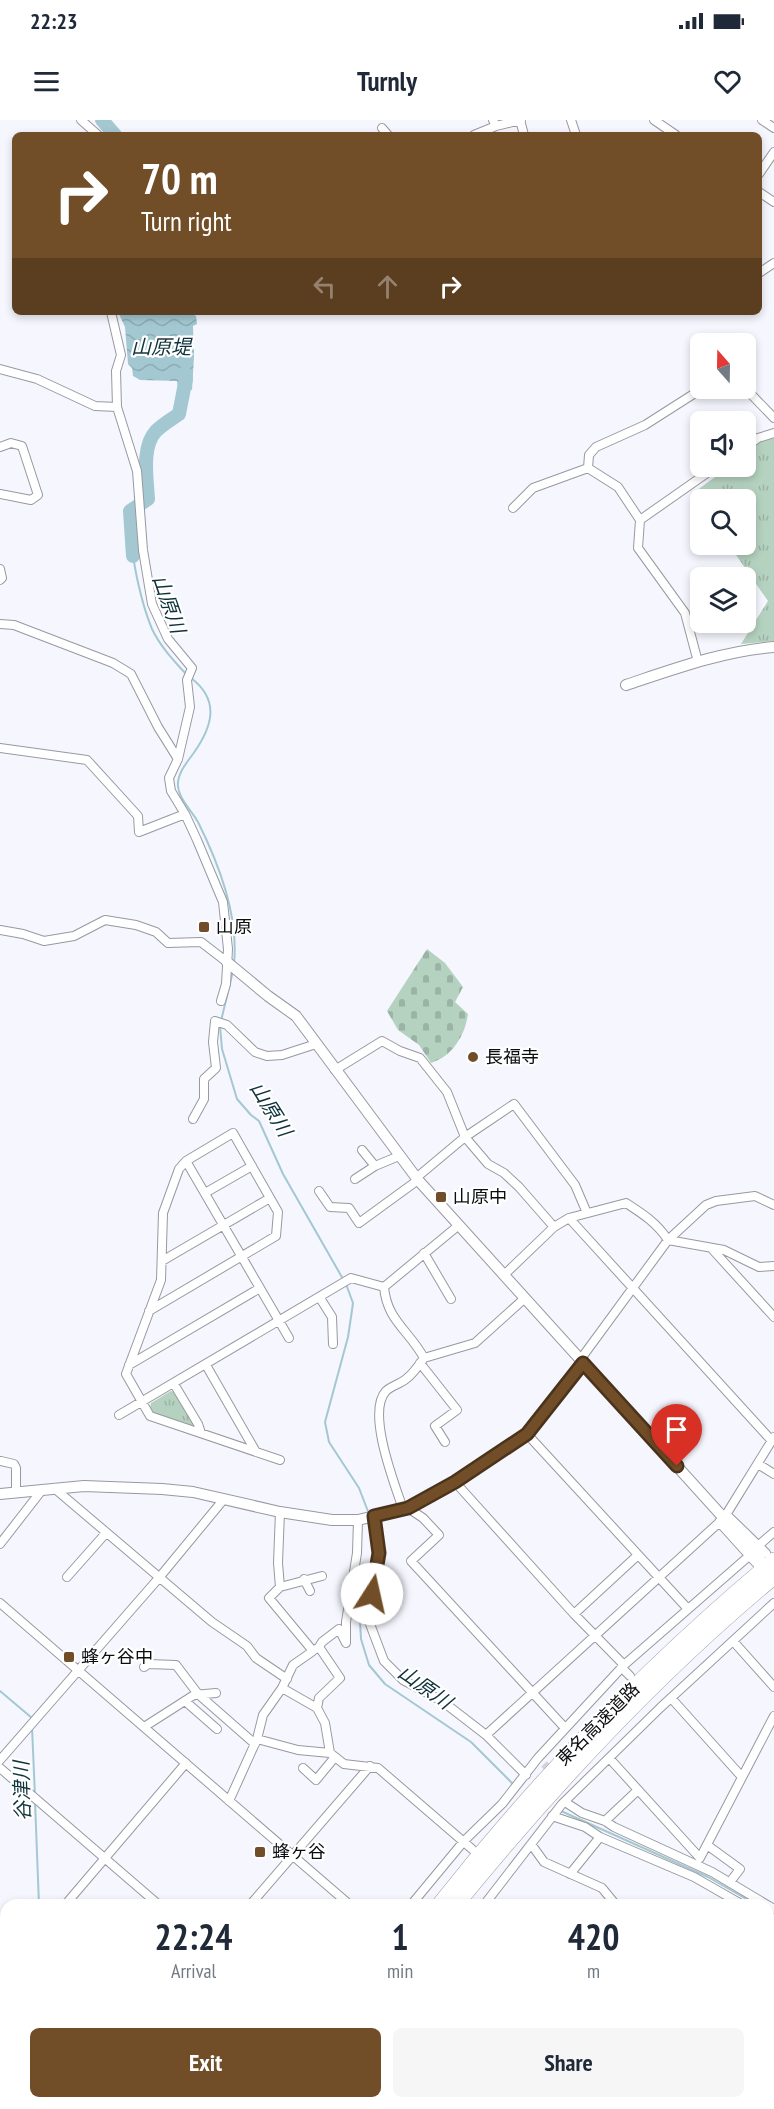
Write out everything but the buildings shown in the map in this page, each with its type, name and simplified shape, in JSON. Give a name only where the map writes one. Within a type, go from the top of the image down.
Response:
[{"type":"highway","name":"東名高速道路","points":[[444,1899],[477,1856],[559,1763],[680,1643],[761,1558]]},
{"type":"highway","name":"東名高速道路","points":[[461,1899],[528,1818],[577,1764],[689,1653],[774,1577]]},
{"type":"street","points":[[81,120],[95,132]]},
{"type":"street","points":[[479,132],[495,123],[520,120]]},
{"type":"street","points":[[654,120],[672,132]]},
{"type":"street","points":[[762,120],[774,128]]},
{"type":"street","points":[[762,170],[774,152]]},
{"type":"street","points":[[112,315],[121,354],[116,371],[117,407],[137,471],[143,550],[152,604],[168,639],[192,668],[187,680],[190,707],[178,759],[169,778],[171,791],[185,814],[223,902],[227,932],[227,962],[226,984],[221,1001]]},
{"type":"street","points":[[0,369],[38,379],[95,406],[117,407]]},
{"type":"street","points":[[588,468],[589,455],[596,447],[645,425],[690,396]]},
{"type":"street","points":[[756,399],[774,418]]},
{"type":"street","points":[[756,440],[774,433]]},
{"type":"street","points":[[0,447],[11,443],[22,446],[38,495],[31,500],[0,494]]},
{"type":"street","points":[[513,508],[533,488],[588,468]]},
{"type":"street","points":[[588,468],[618,487],[640,520],[638,548],[685,613],[699,662]]},
{"type":"street","points":[[640,520],[701,477]]},
{"type":"street","points":[[0,569],[2,578],[0,580]]},
{"type":"street","points":[[0,624],[14,625],[80,650],[113,663],[130,674],[178,759]]},
{"type":"street","points":[[626,685],[749,649],[774,647]]},
{"type":"street","points":[[0,748],[87,760],[138,816],[139,832],[185,814]]},
{"type":"street","points":[[0,930],[44,941],[74,936],[105,920],[136,925],[156,932],[168,943],[201,942],[296,1016],[417,1179],[761,1558]]},
{"type":"street","points":[[193,1119],[204,1099],[204,1079],[216,1068],[213,1042],[215,1021],[227,1025],[255,1052],[267,1056],[282,1055],[316,1044]]},
{"type":"street","points":[[335,1070],[382,1041],[420,1058],[447,1092],[465,1137],[489,1164],[504,1173],[519,1187],[554,1227]]},
{"type":"street","points":[[319,1191],[330,1207],[349,1208],[359,1223],[417,1179],[465,1137],[514,1104],[575,1185],[587,1214]]},
{"type":"street","points":[[149,1311],[276,1236],[278,1212],[233,1133],[186,1161],[179,1169],[164,1213],[160,1280],[126,1374],[150,1416],[280,1460]]},
{"type":"street","points":[[362,1150],[375,1166]]},
{"type":"street","points":[[355,1179],[375,1166],[399,1156]]},
{"type":"street","points":[[186,1161],[289,1338]]},
{"type":"street","points":[[205,1193],[252,1166]]},
{"type":"street","points":[[0,1494],[54,1488],[116,1486],[162,1489],[193,1492],[280,1512],[332,1520],[358,1520],[405,1508],[455,1482],[527,1434],[668,1240],[706,1205],[716,1201],[755,1196],[774,1206]]},
{"type":"street","points":[[162,1262],[270,1198]]},
{"type":"street","points":[[504,1275],[554,1227],[570,1218],[626,1203],[648,1217],[662,1230],[668,1240],[724,1250],[759,1267],[774,1266]]},
{"type":"street","points":[[486,1734],[723,1518],[773,1439],[570,1218]]},
{"type":"street","points":[[384,1287],[459,1225]]},
{"type":"street","points":[[712,1248],[774,1317]]},
{"type":"street","points":[[424,1253],[451,1299]]},
{"type":"street","points":[[119,1416],[351,1278],[384,1287]]},
{"type":"street","points":[[384,1287],[390,1312],[418,1346],[422,1361],[457,1410],[435,1426],[445,1442]]},
{"type":"street","points":[[129,1365],[260,1288]]},
{"type":"street","points":[[320,1298],[332,1317],[333,1344]]},
{"type":"street","points":[[525,1298],[475,1343],[422,1361],[406,1379],[387,1390],[381,1398],[379,1412],[384,1456],[405,1508],[423,1518],[439,1535],[411,1561],[565,1728]]},
{"type":"street","points":[[206,1365],[256,1452]]},
{"type":"street","points":[[174,1384],[201,1433]]},
{"type":"street","points":[[527,1434],[688,1609]]},
{"type":"street","points":[[1,1461],[14,1464],[16,1468],[16,1492]]},
{"type":"street","points":[[758,1464],[774,1474]]},
{"type":"street","points":[[455,1482],[630,1676]]},
{"type":"street","points":[[54,1488],[159,1579],[212,1622],[247,1646],[256,1658],[287,1679]]},
{"type":"street","points":[[0,1544],[42,1490]]},
{"type":"street","points":[[0,1761],[159,1579],[224,1499]]},
{"type":"street","points":[[280,1512],[278,1563],[280,1587]]},
{"type":"street","points":[[374,1516],[379,1553],[369,1606],[370,1624],[384,1660],[403,1680],[442,1701],[486,1734],[526,1775]]},
{"type":"street","points":[[723,1518],[759,1545],[761,1558]]},
{"type":"street","points":[[229,1801],[256,1742],[263,1716],[282,1688],[293,1665],[339,1629],[346,1643],[346,1622],[357,1553],[358,1520]]},
{"type":"street","points":[[759,1545],[774,1532]]},
{"type":"street","points":[[67,1577],[106,1533]]},
{"type":"street","points":[[574,1614],[638,1555]]},
{"type":"street","points":[[416,1899],[464,1841],[502,1804],[541,1761],[565,1728],[623,1666],[688,1609],[761,1558]]},
{"type":"street","points":[[317,1708],[319,1698],[340,1678],[269,1598],[280,1587],[322,1576]]},
{"type":"street","points":[[304,1580],[310,1592]]},
{"type":"street","points":[[0,1603],[343,1899]]},
{"type":"street","points":[[489,1899],[571,1791],[610,1759],[660,1708],[774,1603]]},
{"type":"street","points":[[733,1641],[774,1687]]},
{"type":"street","points":[[144,1667],[148,1664],[176,1665],[198,1694],[256,1742],[333,1755],[344,1764],[378,1768],[472,1849]]},
{"type":"street","points":[[282,1688],[317,1708],[325,1722],[333,1755],[316,1780],[303,1768]]},
{"type":"street","points":[[144,1727],[198,1694],[216,1693]]},
{"type":"street","points":[[672,1699],[742,1777]]},
{"type":"street","points":[[653,1700],[660,1708]]},
{"type":"street","points":[[185,1701],[217,1729]]},
{"type":"street","points":[[698,1862],[774,1716]]},
{"type":"street","points":[[610,1759],[698,1862]]},
{"type":"street","points":[[70,1899],[186,1763]]},
{"type":"street","points":[[255,1899],[370,1766]]},
{"type":"street","points":[[0,1768],[152,1899]]},
{"type":"street","points":[[605,1821],[638,1790]]},
{"type":"street","points":[[564,1803],[582,1813],[698,1862],[755,1899]]},
{"type":"street","points":[[553,1815],[585,1827],[600,1837],[694,1877],[732,1899]]},
{"type":"street","points":[[570,1874],[600,1837]]},
{"type":"street","points":[[531,1844],[544,1862],[602,1888],[611,1899]]},
{"type":"street","points":[[708,1845],[740,1869],[730,1882]]},
{"type":"street","points":[[497,1872],[505,1878]]},
{"type":"green space","points":[[774,438],[774,641],[741,644],[748,633],[756,633],[756,620],[768,601],[756,584],[756,567],[744,567],[736,555],[756,555],[756,489],[699,489],[715,477],[756,477],[756,445]]},
{"type":"green space","points":[[427,949],[445,963],[463,987],[455,1002],[468,1014],[457,1044],[446,1055],[431,1063],[419,1045],[398,1030],[387,1011]]},
{"type":"green space","points":[[171,1391],[175,1392],[194,1423],[192,1426],[153,1413],[150,1408],[151,1403]]},
{"type":"water","name":"山原堤","points":[[119,315],[196,316],[197,324],[193,326],[192,390],[178,389],[177,381],[140,380],[133,376],[132,368],[128,364],[125,327]]},
{"type":"waterway","name":"山原川","points":[[102,120],[112,132]]},
{"type":"waterway","name":"山原川","points":[[133,556],[130,511],[148,499],[146,463],[148,446],[156,431],[179,414],[185,373]]},
{"type":"waterway","name":"山原川","points":[[133,556],[141,594],[152,629],[172,659],[186,674]]},
{"type":"waterway","name":"山原川","points":[[191,678],[200,686],[210,704],[209,723],[200,744],[183,768],[178,786],[181,796],[206,838],[226,890],[235,945],[234,963]]},
{"type":"waterway","name":"山原川","points":[[221,1021],[233,971]]},
{"type":"waterway","name":"山原川","points":[[220,1026],[222,1049],[237,1099],[259,1121],[283,1174],[343,1279]]},
{"type":"waterway","name":"山原川","points":[[346,1284],[353,1303],[348,1337],[325,1422],[329,1442],[359,1488],[369,1514]]},
{"type":"waterway","name":"山原川","points":[[372,1534],[374,1556],[362,1602],[360,1621],[361,1639],[369,1665],[385,1684],[471,1742],[513,1784]]},
{"type":"waterway","name":"谷津川","points":[[0,1691],[32,1718]]},
{"type":"waterway","name":"谷津川","points":[[32,1727],[35,1796]]},
{"type":"waterway","name":"谷津川","points":[[35,1801],[39,1899]]},
{"type":"waterway","name":"山原川","points":[[561,1811],[708,1877],[746,1899]]},
{"type":"tunnel","points":[[544,1764],[568,1788]]},
{"type":"place","name":"山原","points":[[204,927]]},
{"type":"place","name":"長福寺","points":[[473,1057]]},
{"type":"place","name":"山原中","points":[[441,1197]]},
{"type":"place","name":"蜂ヶ谷中","points":[[69,1657]]},
{"type":"place","name":"蜂ヶ谷","points":[[260,1852]]},
{"type":"route","points":[[372,1594],[379,1553],[374,1516],[408,1508],[455,1482],[527,1434],[583,1363],[677,1466]]}]
